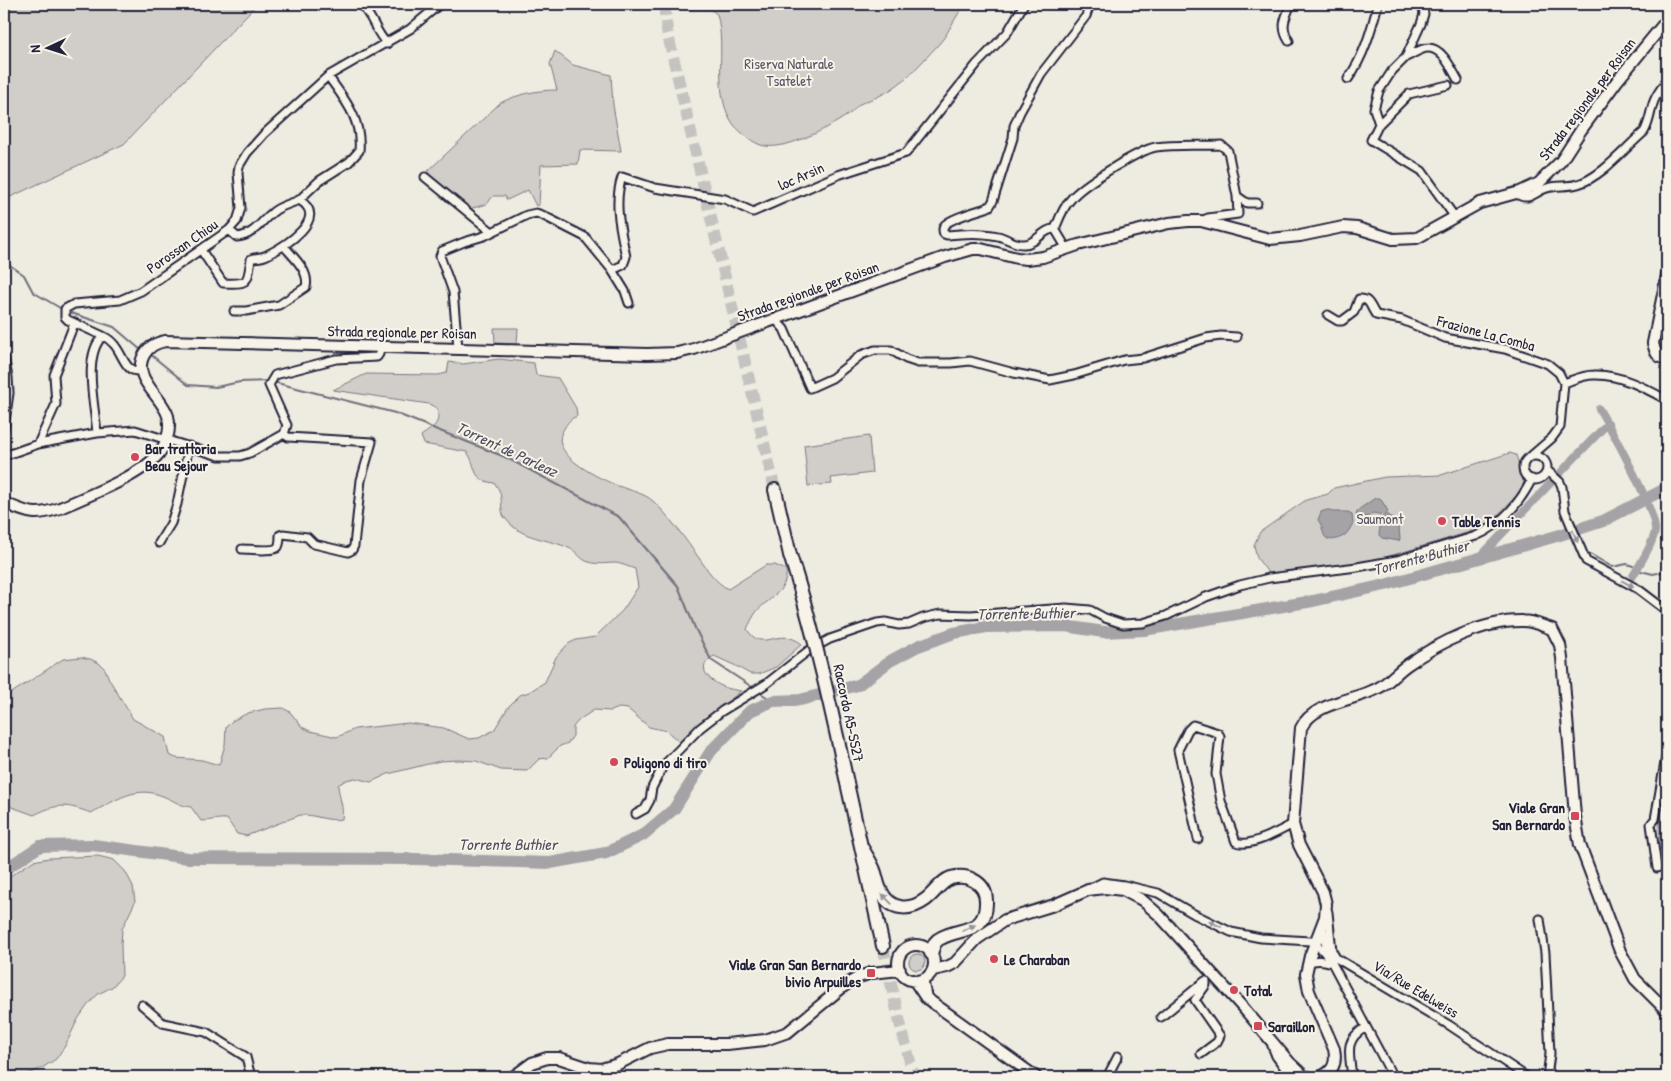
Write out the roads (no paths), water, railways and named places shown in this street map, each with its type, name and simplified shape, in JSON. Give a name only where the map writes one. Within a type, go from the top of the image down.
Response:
[{"type":"highway","name":"Raccordo A5-SS27","points":[[775,490],[790,555],[818,649],[883,946]]},
{"type":"highway","points":[[861,846],[874,870],[880,891],[892,904],[900,908],[919,905],[947,880],[958,876],[968,877],[978,882],[984,890],[986,910],[982,920],[972,928],[942,937],[935,942],[933,961]]},
{"type":"main road","name":"Strada regionale per Roisan","points":[[140,371],[140,365],[146,352],[152,346],[165,341],[186,340],[380,348],[458,348],[647,354],[678,353],[694,349],[960,252],[981,249],[1027,258],[1043,257],[1169,222],[1201,221],[1270,238],[1293,237],[1343,227],[1357,228],[1402,240],[1417,238],[1454,216],[1489,199],[1515,193],[1539,183],[1554,170],[1617,81],[1667,20]]},
{"type":"main road","points":[[1667,275],[1653,343],[1655,353],[1661,358],[1667,359]]},
{"type":"main road","points":[[4,503],[28,513],[38,514],[60,508],[142,470],[150,464],[167,440],[168,416],[140,371]]},
{"type":"main road","points":[[1319,1077],[1332,1070],[1336,1058],[1334,1049],[1309,991],[1306,974],[1322,926],[1326,904],[1323,892],[1299,845],[1293,824],[1300,734],[1305,721],[1311,715],[1379,687],[1406,666],[1436,647],[1490,623],[1524,621],[1552,628],[1560,645],[1580,845],[1620,950],[1634,979],[1667,1011]]},
{"type":"main road","points":[[513,1077],[532,1063],[548,1058],[559,1058],[589,1068],[601,1069],[618,1064],[650,1048],[668,1044],[727,1044],[765,1040],[788,1032],[844,986],[874,973],[899,957],[904,950],[916,945],[925,947],[933,961],[947,967],[958,960],[978,939],[1005,920],[1054,905],[1088,890],[1113,888],[1133,894],[1159,915],[1210,978],[1290,1063],[1305,1077],[1308,1077]]},
{"type":"main road","points":[[899,957],[900,970],[906,977],[919,980]]},
{"type":"main road","points":[[919,980],[933,961]]},
{"type":"main road","points":[[874,973],[900,970]]},
{"type":"main road","points":[[919,980],[926,998],[1036,1077]]},
{"type":"street","points":[[360,4],[366,10],[379,36],[387,44]]},
{"type":"street","name":"Porossan Chiou","points":[[74,324],[65,317],[65,310],[68,306],[120,300],[133,295],[164,277],[229,230],[240,214],[238,173],[243,158],[264,134],[331,74],[387,44],[410,29],[440,4]]},
{"type":"street","name":"loc Arsin","points":[[612,270],[623,265],[626,257],[617,203],[617,190],[622,178],[655,188],[724,199],[753,212],[838,175],[906,152],[977,64],[1007,34],[1024,4]]},
{"type":"street","points":[[1055,230],[1047,230],[1037,240],[1024,244],[1013,243],[997,236],[971,232],[947,235],[944,234],[943,227],[948,222],[990,206],[1020,112],[1041,74],[1086,16],[1090,4]]},
{"type":"street","points":[[1289,41],[1284,33],[1284,25],[1291,4]]},
{"type":"street","points":[[1348,79],[1369,39],[1378,4]]},
{"type":"street","points":[[1379,124],[1374,108],[1379,91],[1392,71],[1406,57],[1421,24],[1424,14],[1422,4]]},
{"type":"street","points":[[1406,57],[1426,48],[1439,51],[1458,80]]},
{"type":"street","points":[[229,230],[237,236],[247,234],[259,227],[274,211],[299,200],[319,181],[349,162],[359,151],[358,127],[353,112],[331,74]]},
{"type":"street","points":[[1515,193],[1522,197],[1527,197],[1545,188],[1578,184],[1595,176],[1644,132],[1654,101],[1667,81]]},
{"type":"street","points":[[1448,85],[1409,94],[1379,124],[1371,140],[1422,171],[1454,216]]},
{"type":"street","points":[[1055,230],[1065,207],[1076,193],[1087,184],[1137,155],[1155,147],[1221,144],[1228,152],[1237,196],[1238,214],[1202,219],[1201,221]]},
{"type":"street","points":[[425,177],[492,232]]},
{"type":"street","points":[[1237,196],[1247,203],[1257,204]]},
{"type":"street","points":[[201,250],[223,283],[239,284],[246,281],[249,276],[251,258],[266,256],[284,246],[308,224],[310,216],[307,206],[299,200]]},
{"type":"street","points":[[458,348],[453,292],[440,256],[442,252],[492,232],[527,215],[542,215],[585,236],[612,270],[625,291],[628,303]]},
{"type":"street","points":[[1055,230],[1067,249]]},
{"type":"street","points":[[234,311],[246,311],[279,305],[306,287],[307,280],[303,268],[284,246]]},
{"type":"street","name":"Frazione La Comba","points":[[1328,315],[1338,321],[1342,321],[1354,312],[1359,299],[1363,299],[1369,302],[1376,315],[1402,320],[1445,338],[1505,349],[1548,364],[1559,373],[1564,383]]},
{"type":"street","points":[[775,319],[784,329],[810,388],[832,378],[861,356],[875,350],[891,350],[906,359],[918,363],[970,361],[1014,373],[1050,380],[1124,360],[1143,358],[1206,338],[1237,337]]},
{"type":"street","points":[[38,444],[56,404],[54,375],[74,324],[103,336],[116,344],[129,369],[134,372],[140,371]]},
{"type":"street","points":[[97,433],[91,362],[94,347],[103,336]]},
{"type":"street","points":[[4,456],[38,444],[97,433],[135,430],[219,456],[240,456],[250,453],[284,434],[287,425],[269,385],[273,377],[279,373],[336,359],[377,357],[380,348]]},
{"type":"street","points":[[4,357],[8,377],[8,393],[4,430]]},
{"type":"street","points":[[1549,473],[1540,479],[1532,480],[1528,478],[1524,471],[1524,463],[1552,438],[1560,427],[1564,383],[1594,375],[1619,378],[1641,385],[1667,400]]},
{"type":"street","points":[[242,549],[271,550],[277,548],[280,535],[283,534],[307,537],[314,544],[348,552],[354,546],[361,480],[372,442],[288,437],[284,434]]},
{"type":"street","points":[[159,542],[171,523],[177,504],[189,446]]},
{"type":"street","points":[[1530,457],[1537,456],[1544,460],[1549,473],[1560,482],[1564,494],[1565,512],[1586,561],[1638,590],[1667,610]]},
{"type":"street","points":[[636,814],[645,809],[650,800],[652,788],[664,766],[700,728],[738,700],[766,684],[808,651],[830,639],[877,623],[904,624],[940,614],[971,615],[1066,608],[1090,610],[1122,624],[1143,623],[1166,616],[1206,597],[1240,585],[1269,578],[1358,567],[1397,560],[1476,536],[1488,531],[1514,507],[1532,480]]},
{"type":"street","points":[[1198,839],[1178,750],[1192,725],[1204,727],[1218,733],[1220,736],[1216,774],[1221,801],[1236,842],[1241,844],[1257,840],[1293,824]]},
{"type":"street","points":[[1657,868],[1651,824],[1655,819],[1667,751]]},
{"type":"street","points":[[1088,890],[1094,885],[1103,882],[1158,893],[1194,914],[1231,932],[1261,938],[1310,940],[1316,943],[1321,947],[1332,964],[1393,1077]]},
{"type":"street","name":"Via/Rue Edelweiss","points":[[1326,904],[1332,951],[1336,958],[1449,1025],[1526,1077]]},
{"type":"street","points":[[1540,919],[1545,953],[1550,1054],[1547,1077]]},
{"type":"street","points":[[1322,926],[1332,964]]},
{"type":"street","points":[[1308,964],[1314,960],[1322,960],[1332,964]]},
{"type":"street","points":[[1161,1016],[1210,978]]},
{"type":"street","points":[[1201,1054],[1218,1042],[1220,1036],[1194,1000],[1210,978]]},
{"type":"street","points":[[142,1005],[163,1024],[206,1032],[246,1057],[251,1077]]},
{"type":"street","points":[[1352,1077],[1350,1045],[1356,1033],[1366,1028]]},
{"type":"street","points":[[1269,1039],[1276,1056],[1290,1077]]},
{"type":"street","points":[[1107,1077],[1118,1056]]},
{"type":"street","points":[[1290,1063],[1298,1077]]},
{"type":"waterway","name":"Torrent de Parleaz","points":[[4,261],[24,275],[33,292],[60,308]]},
{"type":"waterway","name":"Torrent de Parleaz","points":[[71,313],[114,327],[142,351]]},
{"type":"waterway","name":"Torrent de Parleaz","points":[[150,354],[188,385],[216,387],[240,382],[269,381]]},
{"type":"waterway","name":"Torrent de Parleaz","points":[[273,382],[395,413],[505,457],[619,517],[678,586],[695,628],[711,660],[755,689]]},
{"type":"waterway","points":[[1599,409],[1632,470],[1654,521],[1655,531],[1652,542],[1633,576]]},
{"type":"waterway","points":[[1480,557],[1608,423]]},
{"type":"waterway","name":"Torrente Buthier","points":[[4,870],[40,846],[93,845],[188,858],[415,859],[550,863],[606,853],[643,835],[674,809],[711,751],[750,711],[773,701],[800,700],[858,685],[890,661],[918,646],[954,633],[986,627],[1065,626],[1104,632],[1144,630],[1313,601],[1385,585],[1560,535],[1603,521],[1667,488]]},
{"type":"waterway","points":[[1590,554],[1612,567],[1627,564],[1633,566]]},
{"type":"waterway","points":[[1641,571],[1653,574],[1667,571]]},
{"type":"waterway","name":"Torrent de Parleaz","points":[[759,692],[773,701]]},
{"type":"tunnel","points":[[664,4],[667,31],[775,490]]},
{"type":"tunnel","points":[[883,946],[914,1077]]},
{"type":"place","name":"Bar trattoria Beau Sejour","points":[[135,457]]},
{"type":"place","name":"Table Tennis","points":[[1442,521]]},
{"type":"place","name":"Poligono di tiro","points":[[614,762]]},
{"type":"place","name":"Viale Gran San Bernardo","points":[[1575,816]]},
{"type":"place","name":"Le Charaban","points":[[994,959]]},
{"type":"place","name":"Viale Gran San Bernardo bivio Arpuilles","points":[[871,973]]},
{"type":"place","name":"Total","points":[[1234,990]]},
{"type":"place","name":"Saraillon","points":[[1258,1026]]},
{"type":"park label","name":"Riserva Naturale Tsatelet","points":[[789,72]]},
{"type":"park label","name":"Saumont","points":[[1380,518]]}]
